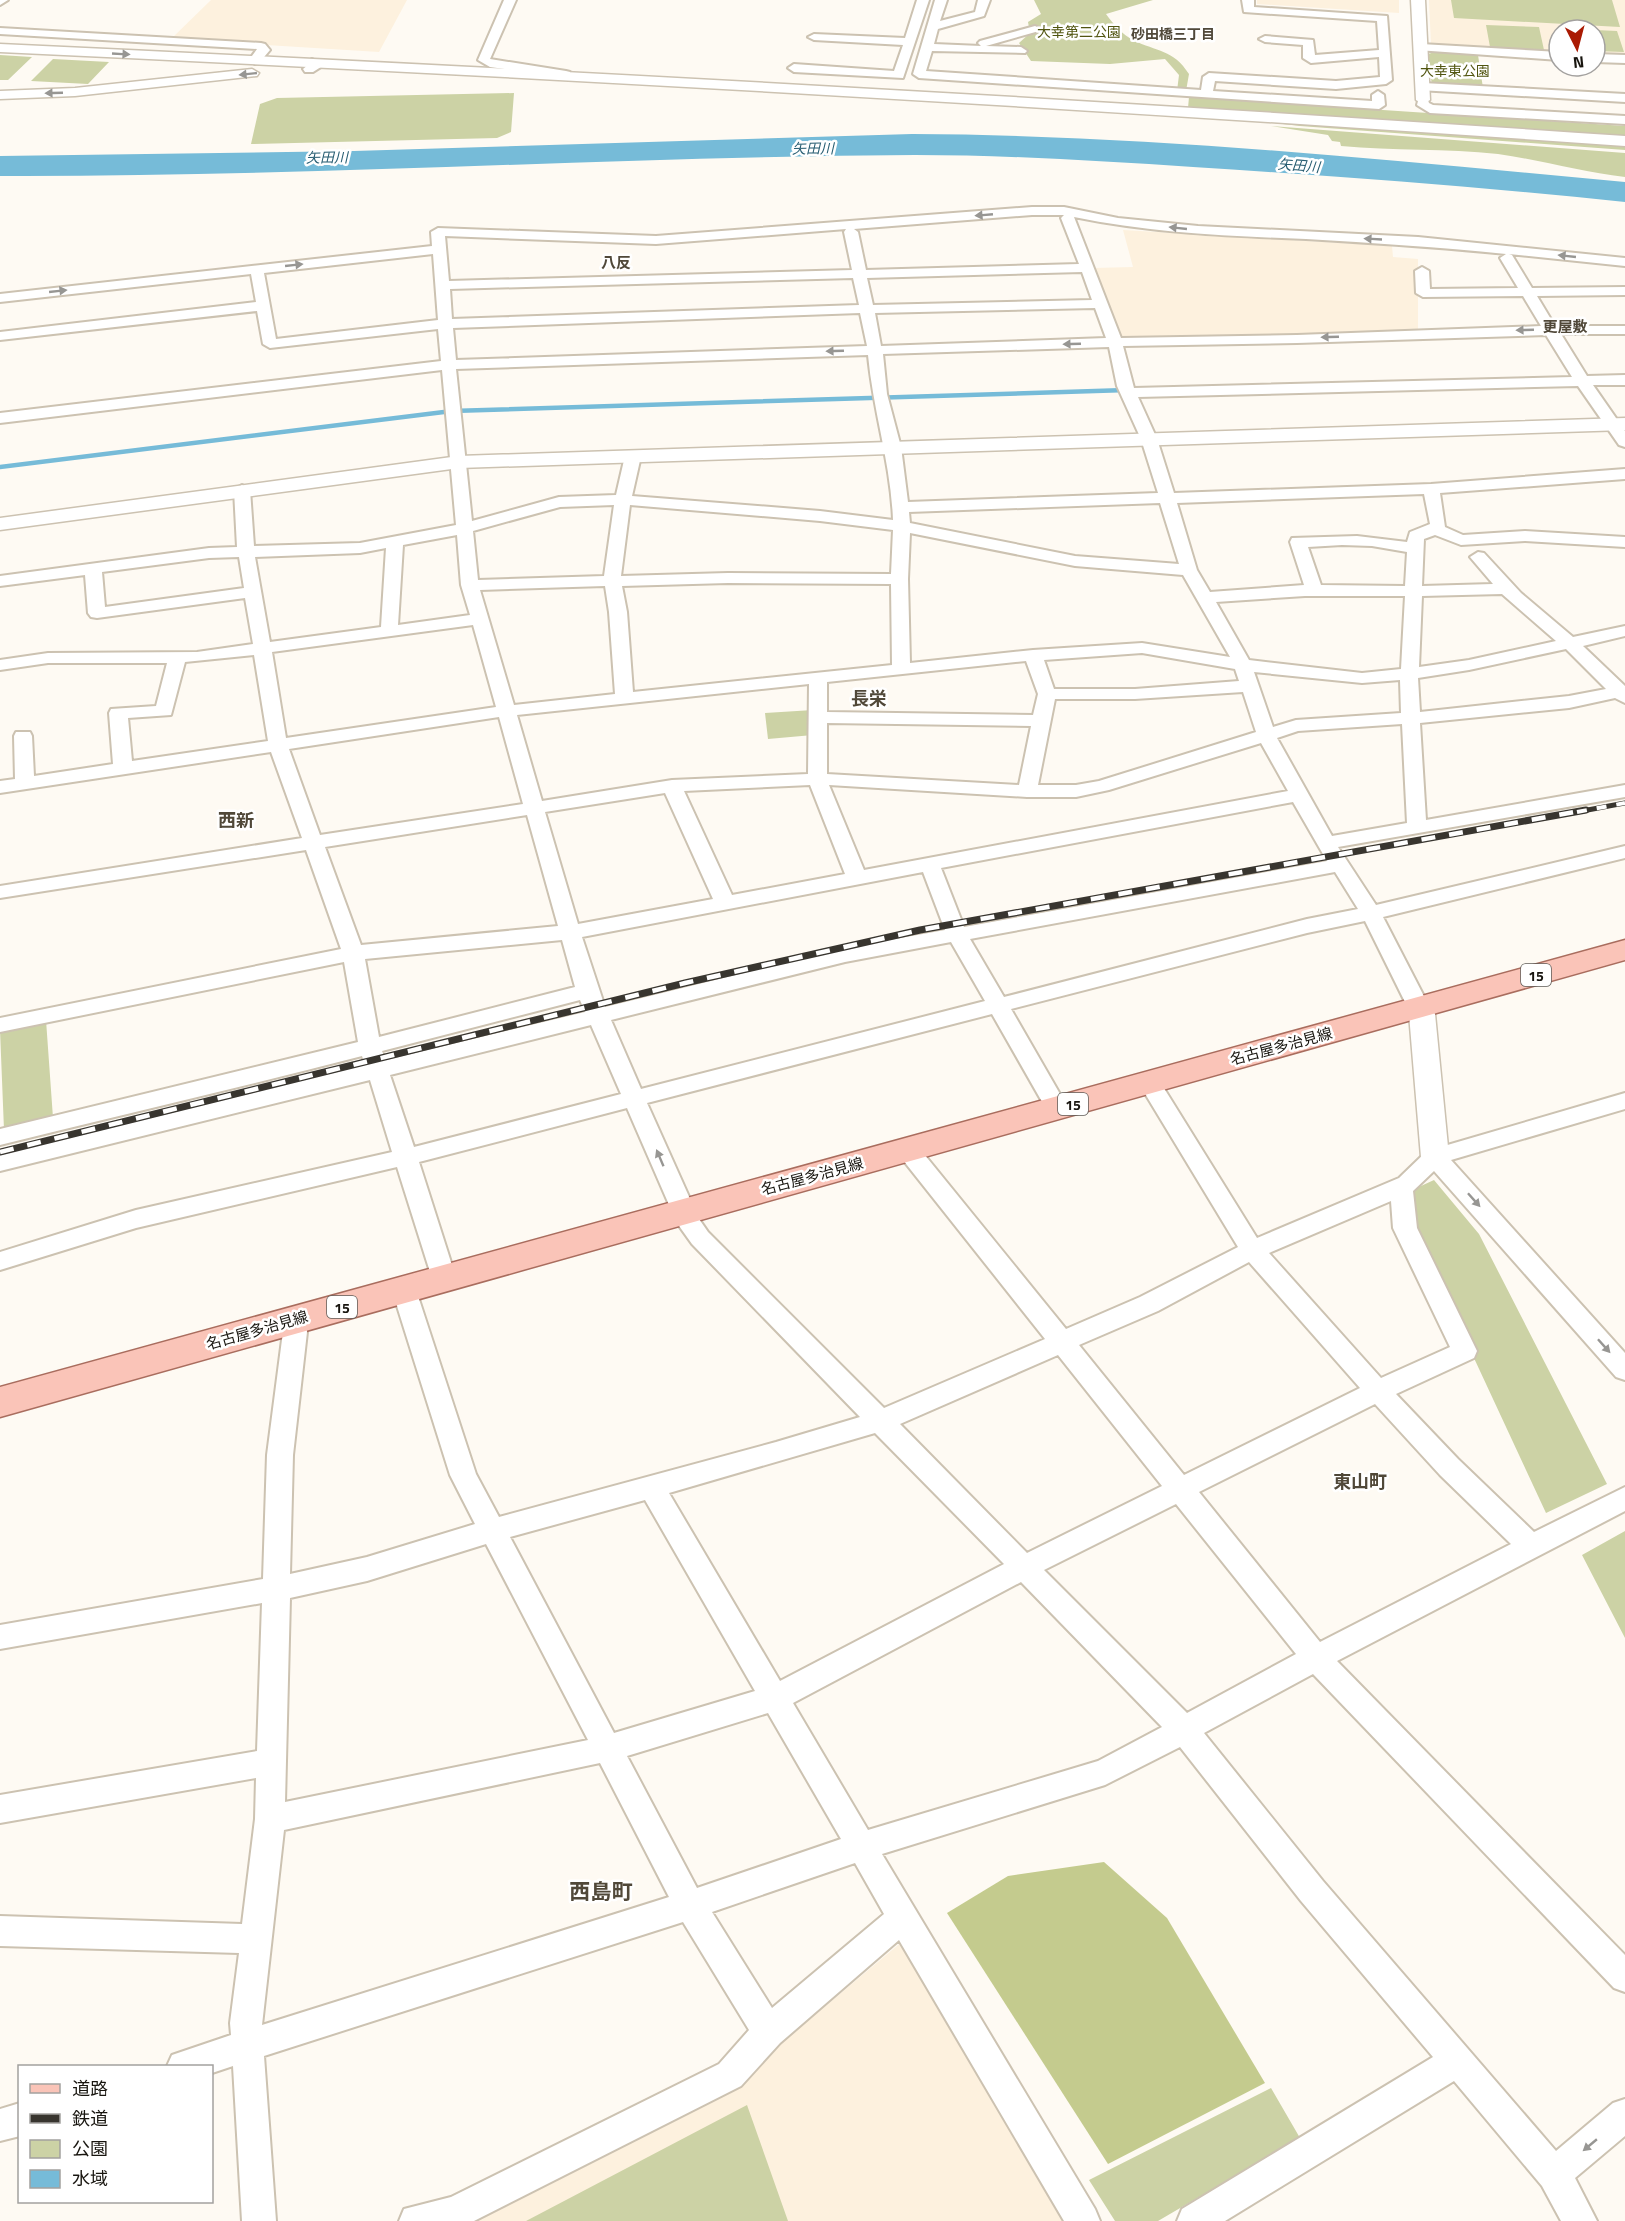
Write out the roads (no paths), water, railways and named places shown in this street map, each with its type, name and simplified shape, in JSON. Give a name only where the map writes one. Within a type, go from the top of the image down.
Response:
[{"type":"main road","name":"名古屋多治見線","points":[[0,1402],[1625,950]]},
{"type":"street","points":[[510,0],[484,60],[490,63],[567,75]]},
{"type":"street","points":[[794,68],[899,75],[923,0]]},
{"type":"street","points":[[941,0],[919,74],[1378,105],[1378,95]]},
{"type":"street","points":[[933,27],[980,14],[984,0]]},
{"type":"street","points":[[1225,86],[1386,96],[1383,18],[1248,10],[1248,0]]},
{"type":"street","points":[[1418,0],[1423,105],[1430,109],[1625,120]]},
{"type":"street","points":[[965,49],[1035,29]]},
{"type":"street","points":[[0,31],[261,46],[264,50],[255,60]]},
{"type":"street","points":[[814,37],[908,48]]},
{"type":"street","points":[[1265,39],[1308,42],[1309,58],[1384,53]]},
{"type":"street","points":[[1334,58],[1337,45]]},
{"type":"street","points":[[926,47],[1021,51]]},
{"type":"street","points":[[0,48],[255,60],[311,66],[391,66],[567,75],[1180,110],[1625,141]]},
{"type":"street","points":[[825,49],[908,48]]},
{"type":"street","points":[[1421,48],[1547,55]]},
{"type":"street","points":[[1607,58],[1625,59]]},
{"type":"street","points":[[0,95],[75,92],[311,66]]},
{"type":"street","points":[[1207,94],[1209,77],[1336,84],[1386,80]]},
{"type":"street","points":[[1423,94],[1625,98]]},
{"type":"street","points":[[1580,2221],[1554,2174],[1312,1891],[1184,1730],[700,1238],[684,1211],[587,991],[470,585],[452,411],[438,232],[514,232],[603,239],[656,240],[1032,211],[1064,211],[1118,222],[1198,230],[1418,241],[1625,262]]},
{"type":"street","points":[[1068,218],[1115,342],[1127,391],[1149,439],[1189,570],[1243,665],[1266,735],[1326,843],[1371,913],[1422,1014],[1436,1156],[1625,1370]]},
{"type":"street","points":[[850,232],[875,350],[880,397],[893,447],[901,507],[899,579],[901,669]]},
{"type":"street","points":[[0,298],[438,249]]},
{"type":"street","points":[[1507,258],[1579,376],[1619,424],[1625,442]]},
{"type":"street","points":[[442,285],[859,272],[1086,268]]},
{"type":"street","points":[[256,270],[270,344],[445,324],[865,309],[1100,304]]},
{"type":"street","points":[[1422,271],[1423,293],[1625,291]]},
{"type":"street","points":[[0,336],[262,306]]},
{"type":"street","points":[[0,418],[449,365],[1115,342],[1625,330]]},
{"type":"street","points":[[1127,391],[1579,376],[1625,372]]},
{"type":"street","points":[[1579,376],[1625,380]]},
{"type":"street","points":[[0,524],[459,462],[1619,424]]},
{"type":"street","points":[[624,697],[618,612],[612,580],[623,500],[633,456]]},
{"type":"street","points":[[901,507],[1431,489],[1625,474]]},
{"type":"street","points":[[1431,489],[1438,524],[1436,529]]},
{"type":"street","points":[[242,490],[246,550],[278,745],[353,953],[370,1046],[444,1278]]},
{"type":"street","points":[[0,581],[209,553],[360,548],[463,529],[559,502],[623,500],[819,516],[902,526],[1075,561],[1189,570]]},
{"type":"street","points":[[1417,828],[1409,717],[1416,536],[1436,529],[1461,540],[1525,536],[1625,542]]},
{"type":"street","points":[[1314,591],[1298,542],[1345,540],[1398,544],[1415,549]]},
{"type":"street","points":[[390,632],[395,543]]},
{"type":"street","points":[[1478,557],[1507,588],[1570,643],[1623,694]]},
{"type":"street","points":[[93,568],[97,613],[253,592]]},
{"type":"street","points":[[470,585],[728,578],[899,579]]},
{"type":"street","points":[[1205,597],[1314,591],[1368,592],[1413,589],[1461,592],[1507,588]]},
{"type":"street","points":[[0,665],[48,658],[177,658],[263,649],[479,619]]},
{"type":"street","points":[[0,787],[505,711],[1033,655],[1142,648],[1243,665],[1362,678],[1468,665],[1625,631]]},
{"type":"street","points":[[1027,791],[1047,694],[1033,655]]},
{"type":"street","points":[[123,768],[118,713],[164,711],[177,658]]},
{"type":"street","points":[[818,678],[817,779],[857,878]]},
{"type":"street","points":[[1047,694],[1135,694],[1250,686]]},
{"type":"street","points":[[0,892],[672,786],[817,779],[1027,791],[1076,790],[1102,786],[1296,726],[1482,713],[1623,694]]},
{"type":"street","points":[[818,717],[1042,722]]},
{"type":"street","points":[[23,736],[25,783]]},
{"type":"street","points":[[672,786],[725,903]]},
{"type":"street","points":[[1326,843],[1625,791]]},
{"type":"street","points":[[0,1025],[353,953],[570,932],[1299,795]]},
{"type":"street","points":[[0,1261],[136,1219],[406,1157],[1308,926],[1625,852]]},
{"type":"street","points":[[930,865],[957,934],[1057,1108]]},
{"type":"street","points":[[0,1163],[845,955],[1339,865]]},
{"type":"street","points":[[0,1137],[587,991]]},
{"type":"street","points":[[1149,1082],[1252,1250],[1449,1467],[1532,1547]]},
{"type":"street","points":[[0,1637],[276,1589],[367,1569],[494,1530],[881,1421],[1063,1340],[1149,1305],[1252,1250],[1401,1186],[1436,1156],[1625,1101]]},
{"type":"street","points":[[907,1149],[1063,1340],[1316,1658],[1625,1977]]},
{"type":"street","points":[[270,1820],[606,1749],[774,1698],[1024,1567],[1181,1491],[1378,1391],[1465,1351],[1405,1228],[1401,1186]]},
{"type":"street","points":[[404,1290],[463,1475],[690,1905],[769,2032]]},
{"type":"street","points":[[259,2221],[246,2023],[270,1820],[280,1455],[295,1332],[294,1320]]},
{"type":"street","points":[[651,1486],[863,1846],[902,1918],[1083,2221]]},
{"type":"street","points":[[189,2065],[690,1905],[863,1846],[1105,1772],[1316,1658],[1625,1498]]},
{"type":"street","points":[[0,1809],[273,1762]]},
{"type":"street","points":[[416,2221],[454,2213],[730,2075],[769,2032],[902,1918]]},
{"type":"street","points":[[0,1931],[257,1939]]},
{"type":"street","points":[[1194,2221],[1457,2061]]},
{"type":"street","points":[[1554,2174],[1625,2115]]},
{"type":"street","points":[[0,2125],[18,2120]]},
{"type":"water","name":"矢田川","points":[[912,134],[1001,135],[1179,144],[1358,157],[1625,182],[1625,202],[1301,174],[950,155],[686,159],[229,173],[0,176],[0,156],[354,151]]},
{"type":"waterway","points":[[0,467],[452,411],[1127,390]]},
{"type":"railway","points":[[1577,812],[1625,803]]},
{"type":"railway","points":[[0,1152],[685,983],[920,930],[1586,810]]},
{"type":"district","name":"砂田橋三丁目","points":[[1173,33]]},
{"type":"district","name":"八反","points":[[616,262]]},
{"type":"district","name":"更屋敷","points":[[1565,326]]},
{"type":"district","name":"長栄","points":[[869,698]]},
{"type":"district","name":"西新","points":[[236,820]]},
{"type":"district","name":"東山町","points":[[1360,1481]]},
{"type":"district","name":"西島町","points":[[601,1891]]},
{"type":"park label","name":"大幸第二公園","points":[[1079,31]]},
{"type":"park label","name":"大幸東公園","points":[[1455,70]]}]
